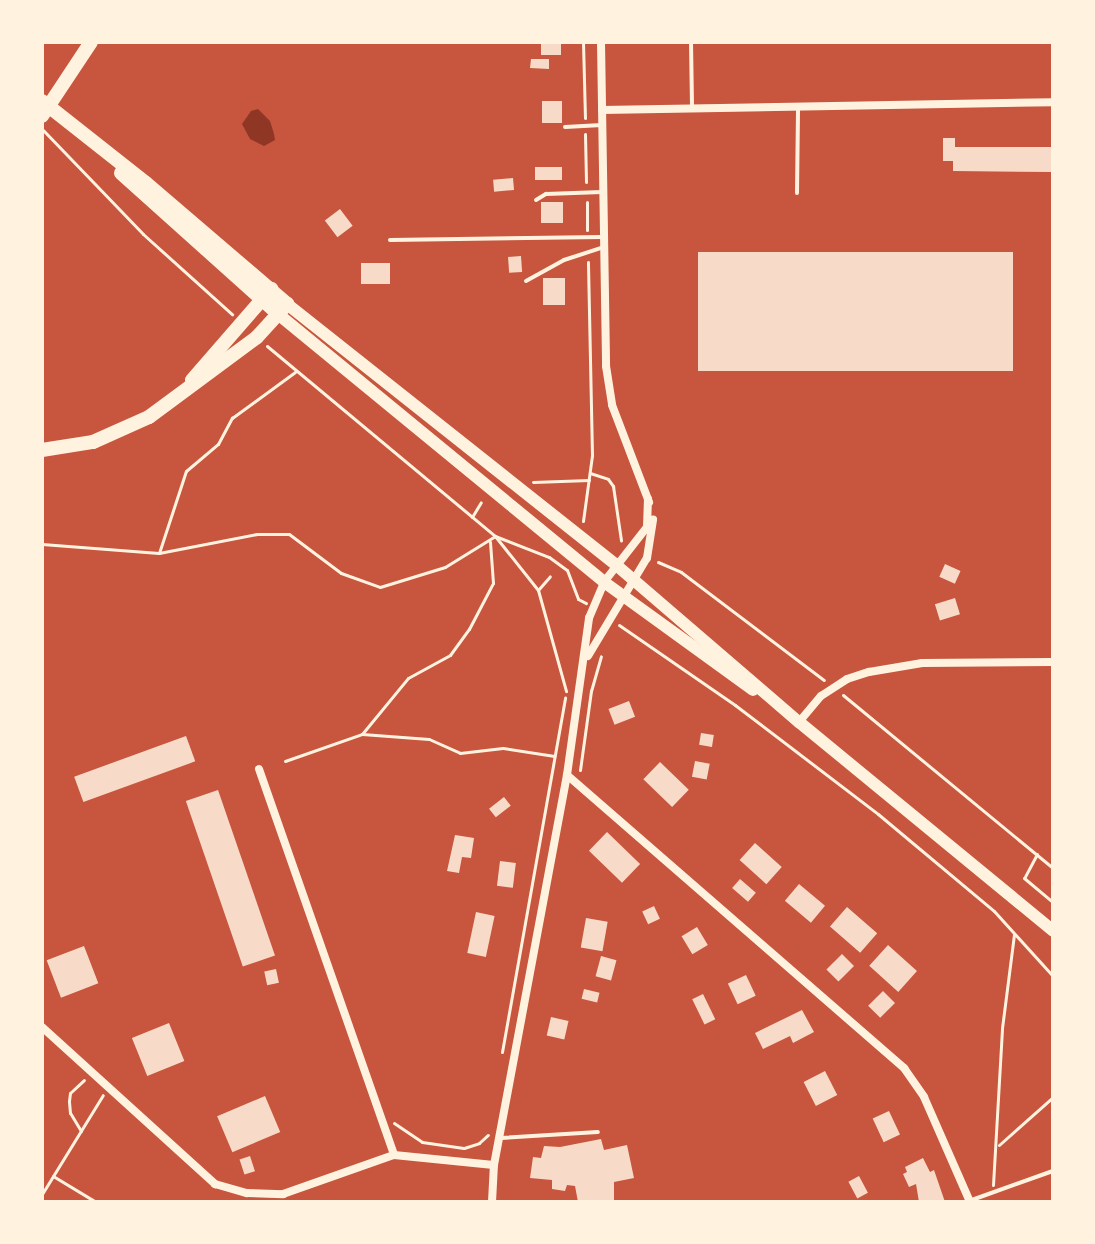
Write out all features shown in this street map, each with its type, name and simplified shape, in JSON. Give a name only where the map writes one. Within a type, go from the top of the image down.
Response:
[{"type":"main road","points":[[42,116],[91,42]]},
{"type":"main road","points":[[42,101],[604,582],[799,722]]},
{"type":"main road","points":[[176,398],[266,295]]},
{"type":"main road","points":[[42,450],[68,448],[121,432],[176,398],[257,337],[283,309]]},
{"type":"main road","points":[[283,309],[615,564],[799,722],[1053,931]]},
{"type":"street","points":[[584,670],[592,646],[647,558],[653,522],[648,499],[618,423],[608,386],[602,248],[601,42]]},
{"type":"street","points":[[602,110],[1053,102]]},
{"type":"street","points":[[492,1202],[494,1165],[567,775],[592,607],[615,564],[647,527],[648,499]]},
{"type":"street","points":[[799,722],[821,696],[869,672],[922,663],[1053,662]]},
{"type":"street","points":[[259,769],[394,1155]]},
{"type":"street","points":[[567,775],[904,1068],[924,1097],[970,1201]]},
{"type":"street","points":[[42,1027],[215,1184],[247,1193],[283,1194],[394,1155],[494,1165]]},
{"type":"lane","points":[[691,42],[692,107]]},
{"type":"lane","points":[[797,193],[798,106]]},
{"type":"lane","points":[[565,127],[602,125]]},
{"type":"lane","points":[[536,200],[546,194],[602,192]]},
{"type":"lane","points":[[390,240],[602,237]]},
{"type":"lane","points":[[526,281],[564,260],[602,248]]},
{"type":"lane","points":[[499,1138],[598,1132]]},
{"type":"lane","points":[[970,1201],[993,1190],[1053,1171]]},
{"type":"path","points":[[583,42],[587,237]]},
{"type":"path","points":[[42,130],[143,234],[242,322]]},
{"type":"path","points":[[583,521],[590,473],[588,253]]},
{"type":"path","points":[[257,337],[495,536],[538,590],[566,691],[501,1061]]},
{"type":"path","points":[[159,553],[186,471],[218,444],[232,418],[297,371]]},
{"type":"path","points":[[590,473],[608,479],[613,486],[621,540],[631,546]]},
{"type":"path","points":[[526,477],[535,483],[589,480]]},
{"type":"path","points":[[472,517],[481,502]]},
{"type":"path","points":[[42,544],[159,553],[257,534],[289,534],[341,573],[380,587],[445,567],[490,542],[495,536]]},
{"type":"path","points":[[495,536],[549,557],[567,570],[578,599],[592,607]]},
{"type":"path","points":[[362,734],[408,678],[450,655],[469,629],[493,583],[490,542]]},
{"type":"path","points":[[647,558],[681,572],[834,688],[1053,868]]},
{"type":"path","points":[[538,590],[550,576]]},
{"type":"path","points":[[609,619],[735,705],[878,814],[994,911],[1053,976]]},
{"type":"path","points":[[577,784],[589,730],[591,691],[603,649]]},
{"type":"path","points":[[285,761],[362,734],[429,739],[460,753],[503,748],[555,757]]},
{"type":"path","points":[[1037,854],[1024,878],[1053,902]]},
{"type":"path","points":[[993,1190],[998,1146],[1002,1028],[1014,934]]},
{"type":"path","points":[[81,1131],[70,1113],[70,1093],[92,1073]]},
{"type":"path","points":[[42,1194],[108,1088]]},
{"type":"path","points":[[998,1146],[1053,1097]]},
{"type":"path","points":[[379,1112],[422,1142],[464,1148],[487,1137],[490,1121]]},
{"type":"path","points":[[53,1176],[96,1202]]},
{"type":"shaded area","points":[[258,109],[270,121],[275,140],[264,146],[250,139],[242,124],[251,111]]},
{"type":"building","points":[[541,42],[561,42],[561,55],[541,55]]},
{"type":"building","points":[[531,59],[549,59],[549,69],[530,68]]},
{"type":"building","points":[[542,101],[562,101],[562,123],[542,123]]},
{"type":"building","points":[[943,138],[955,138],[955,147],[1053,147],[1053,172],[953,171],[953,161],[943,161]]},
{"type":"building","points":[[535,167],[562,167],[562,180],[535,180]]},
{"type":"building","points":[[513,178],[514,190],[494,192],[493,180]]},
{"type":"building","points":[[541,202],[563,202],[563,223],[541,223]]},
{"type":"building","points":[[340,209],[353,226],[337,237],[325,220]]},
{"type":"building","points":[[698,252],[1013,252],[1013,371],[698,371]]},
{"type":"building","points":[[521,256],[522,272],[509,273],[508,257]]},
{"type":"building","points":[[361,263],[390,263],[390,284],[361,284]]},
{"type":"building","points":[[543,278],[565,278],[565,305],[543,305]]},
{"type":"building","points":[[945,564],[961,571],[955,584],[939,577]]},
{"type":"building","points":[[955,598],[960,614],[940,620],[935,604]]},
{"type":"building","points":[[629,701],[635,717],[615,725],[608,709]]},
{"type":"building","points":[[701,733],[714,735],[712,747],[699,745]]},
{"type":"building","points":[[186,736],[195,761],[83,802],[74,777]]},
{"type":"building","points":[[695,761],[710,764],[707,780],[692,777]]},
{"type":"building","points":[[660,762],[689,790],[672,807],[643,779]]},
{"type":"building","points":[[218,790],[275,955],[243,967],[186,801]]},
{"type":"building","points":[[504,797],[511,806],[496,817],[489,809]]},
{"type":"building","points":[[607,832],[640,864],[622,883],[589,851]]},
{"type":"building","points":[[455,835],[474,838],[471,858],[462,857],[459,873],[447,871]]},
{"type":"building","points":[[755,843],[782,867],[766,884],[740,860]]},
{"type":"building","points":[[500,861],[516,863],[513,888],[497,886]]},
{"type":"building","points":[[740,879],[756,893],[748,902],[732,888]]},
{"type":"building","points":[[799,884],[825,906],[811,923],[785,901]]},
{"type":"building","points":[[654,906],[660,919],[648,924],[642,911]]},
{"type":"building","points":[[847,907],[877,933],[860,953],[830,927]]},
{"type":"building","points":[[476,912],[495,916],[486,957],[467,953]]},
{"type":"building","points":[[586,918],[608,922],[602,951],[581,948]]},
{"type":"building","points":[[697,927],[708,945],[692,954],[682,936]]},
{"type":"building","points":[[888,945],[917,971],[898,992],[869,966]]},
{"type":"building","points":[[84,946],[98,983],[61,998],[47,960]]},
{"type":"building","points":[[842,954],[854,966],[838,982],[826,970]]},
{"type":"building","points":[[601,956],[616,960],[611,980],[596,976]]},
{"type":"building","points":[[276,969],[279,983],[267,985],[264,971]]},
{"type":"building","points":[[746,975],[756,996],[738,1004],[728,983]]},
{"type":"building","points":[[584,989],[600,993],[597,1003],[582,999]]},
{"type":"building","points":[[883,991],[895,1003],[880,1018],[868,1006]]},
{"type":"building","points":[[703,994],[715,1019],[704,1024],[692,999]]},
{"type":"building","points":[[802,1010],[814,1032],[793,1043],[790,1036],[763,1049],[755,1033]]},
{"type":"building","points":[[551,1017],[569,1021],[564,1040],[547,1036]]},
{"type":"building","points":[[169,1023],[184,1061],[147,1076],[132,1038]]},
{"type":"building","points":[[825,1071],[837,1095],[816,1106],[804,1082]]},
{"type":"building","points":[[265,1096],[280,1132],[232,1152],[217,1116]]},
{"type":"building","points":[[889,1111],[900,1135],[884,1142],[873,1119]]},
{"type":"building","points":[[601,1139],[604,1150],[627,1145],[634,1178],[614,1182],[614,1202],[578,1202],[575,1186],[567,1185],[565,1191],[552,1189],[552,1180],[530,1178],[533,1157],[541,1158],[544,1146],[560,1147]]},
{"type":"building","points":[[250,1156],[255,1171],[244,1175],[240,1159]]},
{"type":"building","points":[[923,1158],[930,1172],[934,1170],[945,1202],[919,1202],[916,1184],[909,1187],[903,1174],[907,1172],[905,1167]]},
{"type":"building","points":[[859,1176],[868,1193],[857,1198],[848,1182]]}]
